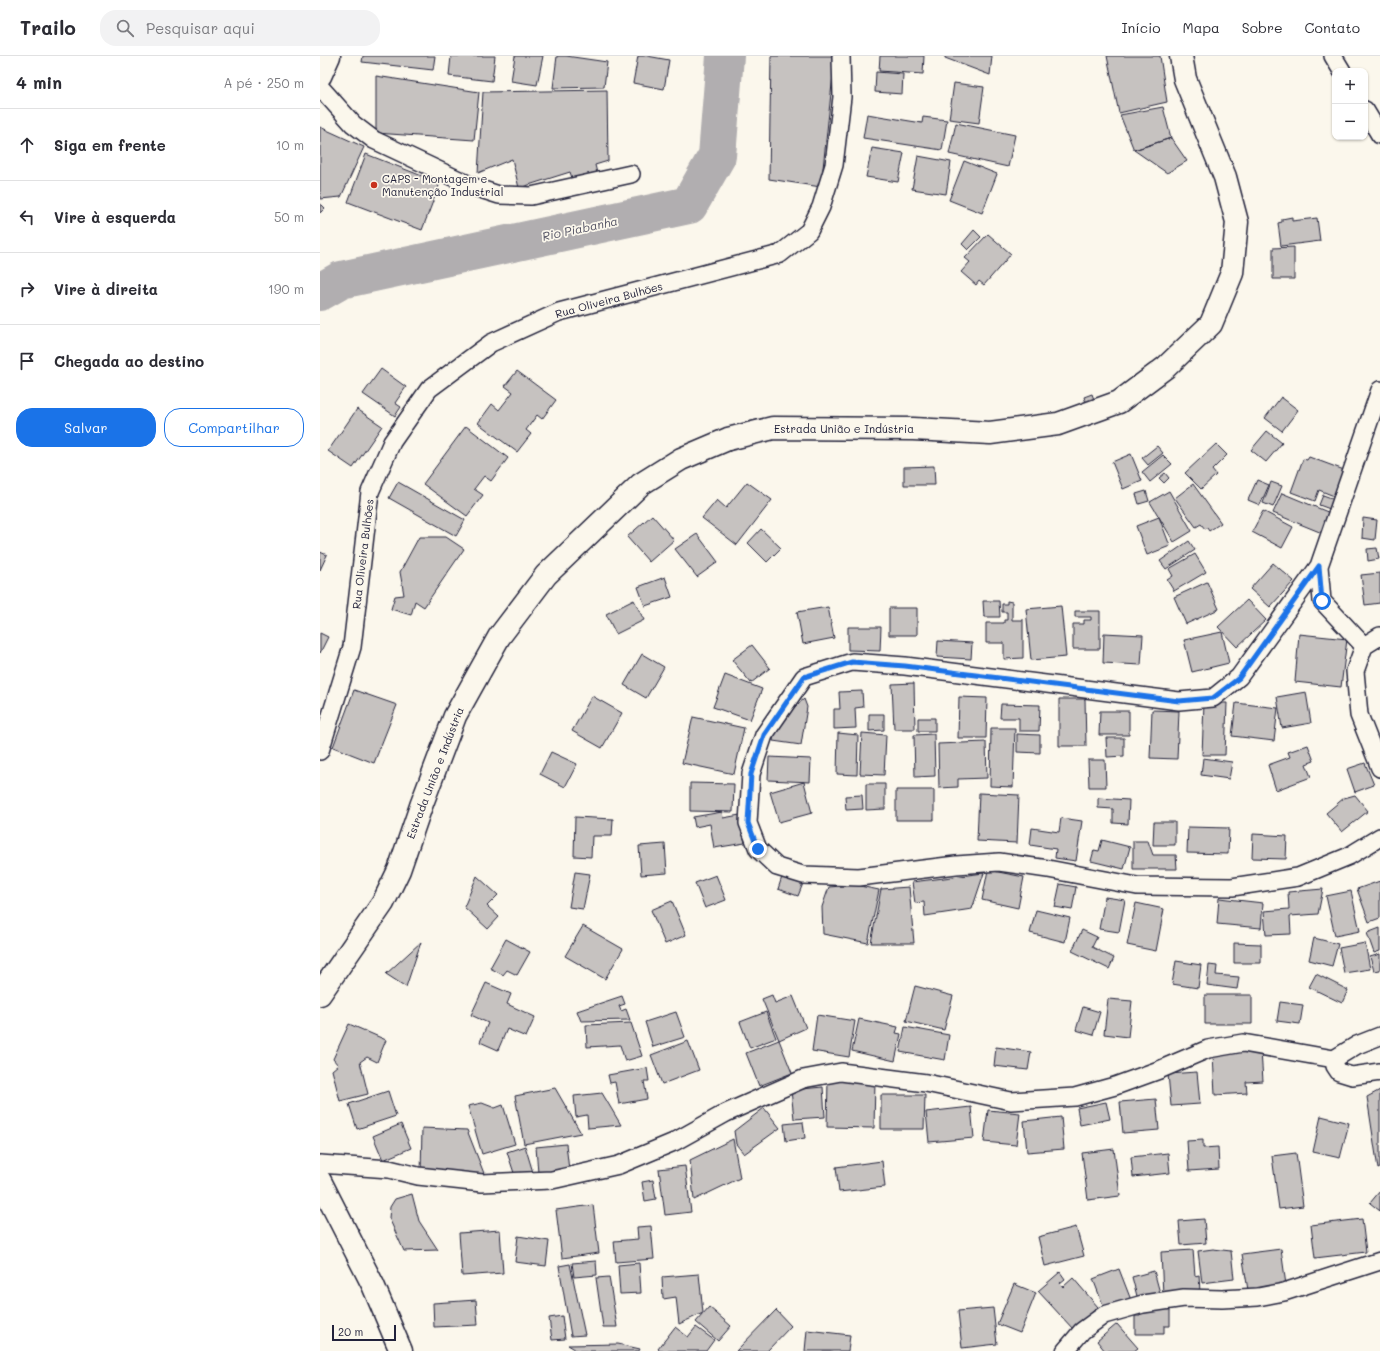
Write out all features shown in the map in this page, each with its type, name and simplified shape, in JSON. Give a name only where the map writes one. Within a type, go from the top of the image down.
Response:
[{"type":"main road","points":[[320,76],[329,56]]},
{"type":"main road","name":"Estrada União e Indústria","points":[[320,994],[386,896],[399,870],[455,716],[499,637],[546,575],[641,484],[681,459],[728,439],[773,428],[913,429],[990,433],[1058,424],[1119,402],[1166,367],[1211,324],[1232,273],[1237,222],[1225,177],[1185,79],[1181,56]]},
{"type":"main road","points":[[320,1181],[373,1285],[401,1351]]},
{"type":"street","name":"Rua Oliveira Bulhões","points":[[320,751],[352,647],[370,492],[392,442],[429,388],[491,343],[559,312],[780,254],[809,231],[822,207],[834,165],[842,97],[841,56]]},
{"type":"street","points":[[1333,56],[1340,68]]},
{"type":"street","points":[[320,87],[353,124],[374,140],[474,187],[499,194],[531,196],[631,174]]},
{"type":"street","points":[[1368,115],[1380,135]]},
{"type":"street","points":[[1380,390],[1319,566],[1239,678],[1213,698],[1179,701],[905,666],[852,662],[804,677],[764,735],[751,774],[748,823],[758,849],[777,867],[803,875],[858,877],[956,865],[999,862],[1048,868],[1137,886],[1232,887],[1298,877],[1349,856],[1380,838]]},
{"type":"street","points":[[1319,566],[1322,601],[1364,646]]},
{"type":"street","points":[[1380,636],[1364,646],[1355,671],[1359,715],[1380,768]]},
{"type":"street","points":[[320,1164],[389,1169],[418,1176],[482,1183],[552,1180],[619,1165],[674,1142],[726,1113],[803,1079],[841,1072],[926,1083],[1011,1101],[1075,1097],[1115,1086],[1159,1070],[1208,1049],[1243,1042],[1334,1059],[1357,1045],[1380,1036]]},
{"type":"street","points":[[1334,1059],[1338,1072],[1352,1076],[1380,1072]]},
{"type":"street","points":[[1065,1351],[1082,1331],[1104,1315],[1143,1304],[1184,1298],[1222,1299],[1258,1297],[1284,1292],[1380,1261]]},
{"type":"building","points":[[363,56],[435,56],[433,70],[362,62]]},
{"type":"building","points":[[451,56],[495,56],[492,81],[449,76]]},
{"type":"building","points":[[515,56],[543,56],[537,85],[511,81]]},
{"type":"building","points":[[557,56],[607,62],[604,87],[553,88]]},
{"type":"building","points":[[638,56],[669,60],[664,89],[633,83]]},
{"type":"building","points":[[771,56],[832,56],[834,65],[821,187],[769,179]]},
{"type":"building","points":[[880,56],[924,56],[923,74],[879,71]]},
{"type":"building","points":[[945,56],[992,56],[990,75],[945,58]]},
{"type":"building","points":[[1107,56],[1160,56],[1167,102],[1119,113]]},
{"type":"building","points":[[876,72],[903,74],[902,94],[875,92]]},
{"type":"building","points":[[376,76],[479,92],[474,140],[376,133]]},
{"type":"building","points":[[954,83],[984,87],[979,123],[949,119]]},
{"type":"building","points":[[607,90],[608,161],[595,165],[598,177],[574,184],[570,172],[519,188],[512,159],[478,173],[483,92]]},
{"type":"building","points":[[1163,107],[1171,138],[1134,150],[1120,115]]},
{"type":"building","points":[[867,114],[922,123],[923,117],[947,120],[942,150],[863,138]]},
{"type":"building","points":[[956,123],[1015,135],[1008,167],[949,154]]},
{"type":"building","points":[[320,127],[364,147],[341,197],[320,199]]},
{"type":"building","points":[[1171,138],[1187,161],[1167,173],[1134,150]]},
{"type":"building","points":[[872,148],[904,153],[898,182],[866,177]]},
{"type":"building","points":[[366,154],[440,183],[422,230],[348,202]]},
{"type":"building","points":[[918,156],[951,162],[946,194],[912,189]]},
{"type":"building","points":[[964,161],[997,174],[982,213],[949,200]]},
{"type":"building","points":[[320,203],[325,208],[320,213]]},
{"type":"building","points":[[1292,217],[1292,221],[1317,218],[1320,241],[1281,246],[1278,223],[1282,222],[1282,219]]},
{"type":"building","points":[[974,230],[981,237],[968,250],[962,244]]},
{"type":"building","points":[[988,234],[1011,254],[984,285],[979,281],[976,285],[961,272],[970,262],[965,258]]},
{"type":"building","points":[[1294,247],[1294,279],[1273,279],[1273,248]]},
{"type":"building","points":[[381,369],[406,387],[395,403],[401,407],[395,416],[363,394]]},
{"type":"building","points":[[517,371],[556,400],[542,419],[537,415],[526,430],[531,434],[517,452],[478,423],[492,404],[499,410],[513,392],[505,386]]},
{"type":"building","points":[[1092,394],[1096,405],[1088,408],[1084,397]]},
{"type":"building","points":[[1281,397],[1298,410],[1282,431],[1265,418]]},
{"type":"building","points":[[357,409],[382,426],[353,468],[328,451]]},
{"type":"building","points":[[466,426],[508,458],[491,481],[484,476],[474,489],[483,495],[467,516],[423,484]]},
{"type":"building","points":[[1267,431],[1282,443],[1266,462],[1251,450]]},
{"type":"building","points":[[1216,444],[1227,455],[1212,470],[1216,475],[1201,489],[1185,473]]},
{"type":"building","points":[[1157,446],[1163,453],[1148,465],[1142,458]]},
{"type":"building","points":[[1131,454],[1142,481],[1123,489],[1112,462]]},
{"type":"building","points":[[1163,455],[1172,464],[1150,482],[1142,472]]},
{"type":"building","points":[[1309,457],[1344,470],[1334,496],[1319,490],[1315,501],[1291,492],[1303,459],[1307,460]]},
{"type":"building","points":[[934,466],[935,485],[904,485],[904,467]]},
{"type":"building","points":[[1165,473],[1169,478],[1164,483],[1159,478]]},
{"type":"building","points":[[1257,480],[1269,485],[1260,505],[1248,500]]},
{"type":"building","points":[[398,482],[465,520],[456,536],[389,498]]},
{"type":"building","points":[[747,482],[772,500],[737,545],[702,518],[717,500],[726,508]]},
{"type":"building","points":[[1271,482],[1282,486],[1273,507],[1263,503]]},
{"type":"building","points":[[1193,484],[1221,523],[1209,531],[1201,524],[1196,527],[1175,498]]},
{"type":"building","points":[[1146,491],[1149,501],[1139,504],[1136,494]]},
{"type":"building","points":[[1169,491],[1192,531],[1174,542],[1150,502]]},
{"type":"building","points":[[1282,493],[1330,513],[1322,533],[1273,513]]},
{"type":"building","points":[[1323,495],[1334,499],[1330,509],[1319,505]]},
{"type":"building","points":[[1263,511],[1293,527],[1282,548],[1252,532]]},
{"type":"building","points":[[652,515],[674,540],[649,562],[627,537]]},
{"type":"building","points":[[1159,517],[1170,546],[1147,555],[1136,526]]},
{"type":"building","points":[[1363,518],[1377,520],[1375,540],[1362,538]]},
{"type":"building","points":[[761,529],[781,548],[767,562],[748,543]]},
{"type":"building","points":[[697,534],[718,562],[697,577],[675,549]]},
{"type":"building","points":[[419,537],[446,537],[464,549],[424,607],[415,601],[411,615],[391,609],[395,596],[404,595],[400,572]]},
{"type":"building","points":[[1189,541],[1195,550],[1166,569],[1160,561]]},
{"type":"building","points":[[1377,548],[1379,559],[1368,561],[1367,549]]},
{"type":"building","points":[[320,552],[327,555],[320,570]]},
{"type":"building","points":[[1195,554],[1206,572],[1174,591],[1167,580],[1173,576],[1169,569]]},
{"type":"building","points":[[1273,563],[1294,581],[1270,607],[1250,589]]},
{"type":"building","points":[[1380,573],[1380,603],[1365,605],[1361,575]]},
{"type":"building","points":[[665,577],[672,597],[645,606],[638,587]]},
{"type":"building","points":[[1207,582],[1219,609],[1186,624],[1174,597]]},
{"type":"building","points":[[634,600],[644,620],[616,634],[606,614]]},
{"type":"building","points":[[1247,600],[1266,620],[1237,647],[1218,627]]},
{"type":"building","points":[[983,601],[999,601],[1000,617],[984,617]]},
{"type":"building","points":[[1007,601],[1012,602],[1012,620],[1023,620],[1023,658],[1004,659],[1004,643],[986,643],[986,623],[1004,623],[1004,620],[1007,620],[1007,612],[1002,612],[1002,604],[1007,604]]},
{"type":"building","points":[[1061,606],[1066,657],[1031,660],[1026,609]]},
{"type":"building","points":[[828,607],[834,638],[803,644],[797,612]]},
{"type":"building","points":[[889,608],[917,608],[917,635],[889,635]]},
{"type":"building","points":[[1075,611],[1100,611],[1100,649],[1073,649],[1073,624],[1084,624],[1084,620],[1091,620],[1091,617],[1075,617]]},
{"type":"building","points":[[848,627],[881,627],[880,651],[848,650]]},
{"type":"building","points":[[1222,632],[1229,663],[1192,672],[1184,640]]},
{"type":"building","points":[[320,633],[328,637],[320,653]]},
{"type":"building","points":[[1104,633],[1143,635],[1141,665],[1103,663]]},
{"type":"building","points":[[1299,634],[1347,639],[1341,687],[1295,682]]},
{"type":"building","points":[[938,641],[972,643],[971,659],[937,657]]},
{"type":"building","points":[[752,645],[770,668],[751,683],[732,660]]},
{"type":"building","points":[[642,654],[664,667],[646,698],[624,685]]},
{"type":"building","points":[[725,675],[762,689],[750,720],[713,707]]},
{"type":"building","points":[[914,683],[915,729],[894,729],[892,684]]},
{"type":"building","points":[[354,690],[397,705],[374,763],[333,747]]},
{"type":"building","points":[[862,691],[863,707],[855,708],[856,728],[834,729],[834,709],[840,709],[839,692]]},
{"type":"building","points":[[1306,692],[1311,723],[1282,728],[1277,697]]},
{"type":"building","points":[[592,696],[622,713],[602,748],[572,731]]},
{"type":"building","points":[[959,697],[987,698],[986,738],[958,738]]},
{"type":"building","points":[[804,699],[807,707],[801,745],[773,741],[774,733],[786,714]]},
{"type":"building","points":[[1059,699],[1085,699],[1086,746],[1059,746]]},
{"type":"building","points":[[1204,703],[1227,703],[1225,755],[1202,755]]},
{"type":"building","points":[[1236,703],[1278,708],[1274,741],[1232,736]]},
{"type":"building","points":[[1001,704],[1040,705],[1039,731],[1019,731],[1019,718],[1000,718]]},
{"type":"building","points":[[1152,710],[1179,711],[1177,759],[1150,758]]},
{"type":"building","points":[[1100,711],[1129,711],[1129,735],[1099,735]]},
{"type":"building","points":[[869,714],[884,714],[884,730],[869,731]]},
{"type":"building","points":[[693,717],[744,728],[734,774],[682,763]]},
{"type":"building","points":[[918,718],[935,718],[935,731],[918,731]]},
{"type":"building","points":[[991,728],[1015,728],[1013,787],[990,786]]},
{"type":"building","points":[[838,733],[858,735],[857,775],[837,774]]},
{"type":"building","points":[[862,733],[886,735],[884,775],[860,774]]},
{"type":"building","points":[[934,734],[935,776],[915,777],[914,735]]},
{"type":"building","points":[[1017,734],[1040,735],[1040,753],[1017,752]]},
{"type":"building","points":[[1106,738],[1124,738],[1124,756],[1107,757]]},
{"type":"building","points":[[986,742],[987,778],[958,779],[958,787],[939,788],[938,744]]},
{"type":"building","points":[[1308,745],[1314,761],[1306,764],[1311,777],[1276,790],[1268,765],[1290,757],[1288,752]]},
{"type":"building","points":[[551,752],[577,764],[565,787],[540,774]]},
{"type":"building","points":[[769,757],[811,759],[810,782],[768,780]]},
{"type":"building","points":[[1203,758],[1232,762],[1229,779],[1201,775]]},
{"type":"building","points":[[1088,760],[1105,760],[1106,787],[1089,787]]},
{"type":"building","points":[[1365,763],[1374,785],[1355,792],[1347,769]]},
{"type":"building","points":[[804,782],[812,813],[779,822],[770,792]]},
{"type":"building","points":[[690,783],[734,784],[733,812],[690,811]]},
{"type":"building","points":[[866,784],[885,784],[885,809],[866,810]]},
{"type":"building","points":[[896,790],[934,790],[934,820],[896,820]]},
{"type":"building","points":[[979,793],[1019,795],[1017,843],[977,841]]},
{"type":"building","points":[[862,795],[863,809],[846,810],[845,796]]},
{"type":"building","points":[[1355,795],[1368,811],[1342,832],[1326,813],[1344,798]]},
{"type":"building","points":[[1098,798],[1129,800],[1128,824],[1113,823],[1113,809],[1098,808]]},
{"type":"building","points":[[722,812],[723,818],[740,815],[745,843],[714,848],[710,824],[695,827],[693,817]]},
{"type":"building","points":[[575,817],[613,819],[612,836],[592,836],[591,857],[574,856]]},
{"type":"building","points":[[1061,818],[1082,821],[1076,861],[1055,858],[1056,849],[1030,845],[1032,828],[1059,832]]},
{"type":"building","points":[[1154,822],[1175,822],[1175,845],[1153,845]]},
{"type":"building","points":[[1188,827],[1229,828],[1228,854],[1187,853]]},
{"type":"building","points":[[1253,834],[1287,836],[1286,859],[1252,858]]},
{"type":"building","points":[[1102,840],[1130,847],[1124,869],[1091,861],[1094,850],[1099,851]]},
{"type":"building","points":[[1133,841],[1148,841],[1153,855],[1176,855],[1177,869],[1133,869]]},
{"type":"building","points":[[665,844],[667,873],[641,875],[639,846]]},
{"type":"building","points":[[988,870],[1024,877],[1018,908],[982,900]]},
{"type":"building","points":[[575,872],[590,874],[583,909],[569,907]]},
{"type":"building","points":[[984,873],[972,909],[925,916],[924,902],[915,903],[912,882]]},
{"type":"building","points":[[783,874],[804,881],[798,896],[778,889]]},
{"type":"building","points":[[716,875],[726,900],[705,908],[695,883]]},
{"type":"building","points":[[477,876],[498,895],[487,906],[499,917],[488,929],[464,907]]},
{"type":"building","points":[[1380,881],[1380,918],[1369,922],[1357,889]]},
{"type":"building","points":[[1060,884],[1076,887],[1072,910],[1055,907]]},
{"type":"building","points":[[855,885],[879,890],[868,943],[823,934],[822,907],[829,887]]},
{"type":"building","points":[[909,887],[914,943],[871,943],[881,889]]},
{"type":"building","points":[[1323,889],[1318,914],[1290,916],[1291,934],[1266,935],[1264,911],[1289,909],[1288,892]]},
{"type":"building","points":[[1351,891],[1360,931],[1335,936],[1326,896]]},
{"type":"building","points":[[1105,897],[1125,900],[1119,932],[1099,929]]},
{"type":"building","points":[[1219,898],[1263,903],[1261,928],[1217,924]]},
{"type":"building","points":[[672,901],[686,935],[665,944],[651,910]]},
{"type":"building","points":[[1136,903],[1164,909],[1156,951],[1127,945]]},
{"type":"building","points":[[1036,910],[1070,918],[1065,942],[1030,933]]},
{"type":"building","points":[[583,926],[623,949],[605,979],[565,956]]},
{"type":"building","points":[[1380,928],[1380,951],[1374,953],[1367,933]]},
{"type":"building","points":[[1082,930],[1097,937],[1092,947],[1114,958],[1109,969],[1072,951]]},
{"type":"building","points":[[1314,938],[1338,944],[1332,966],[1309,960]]},
{"type":"building","points":[[506,939],[530,952],[517,975],[507,970],[503,975],[490,968]]},
{"type":"building","points":[[421,942],[406,987],[386,974]]},
{"type":"building","points":[[1234,943],[1261,944],[1261,963],[1234,963]]},
{"type":"building","points":[[1365,943],[1370,969],[1344,973],[1339,948]]},
{"type":"building","points":[[1380,954],[1380,970],[1374,971],[1370,957]]},
{"type":"building","points":[[1176,961],[1201,965],[1198,988],[1172,984]]},
{"type":"building","points":[[1209,965],[1217,966],[1216,975],[1239,977],[1237,989],[1207,985]]},
{"type":"building","points":[[1316,974],[1348,990],[1342,1003],[1309,987]]},
{"type":"building","points":[[486,983],[511,994],[507,1004],[535,1017],[526,1037],[507,1029],[498,1050],[480,1042],[488,1023],[471,1015]]},
{"type":"building","points":[[915,986],[953,996],[944,1030],[906,1021]]},
{"type":"building","points":[[772,995],[775,1003],[793,996],[806,1028],[779,1040],[762,999]]},
{"type":"building","points":[[1205,995],[1252,995],[1252,1024],[1205,1024]]},
{"type":"building","points":[[622,996],[625,1004],[619,1006],[621,1011],[626,1009],[630,1020],[581,1021],[577,1011]]},
{"type":"building","points":[[1108,999],[1132,1001],[1128,1037],[1104,1034]]},
{"type":"building","points":[[1280,1002],[1303,1005],[1300,1024],[1277,1021]]},
{"type":"building","points":[[1083,1007],[1100,1012],[1093,1035],[1076,1030]]},
{"type":"building","points":[[676,1012],[685,1037],[653,1047],[645,1022]]},
{"type":"building","points":[[766,1012],[776,1038],[750,1048],[740,1022]]},
{"type":"building","points":[[817,1015],[855,1021],[849,1057],[812,1051]]},
{"type":"building","points":[[859,1019],[898,1027],[896,1033],[901,1034],[895,1061],[852,1051]]},
{"type":"building","points":[[631,1023],[642,1056],[625,1061],[620,1045],[587,1047],[586,1025]]},
{"type":"building","points":[[349,1024],[386,1040],[377,1062],[367,1057],[360,1062],[368,1094],[340,1101],[332,1070],[338,1065],[333,1059]]},
{"type":"building","points":[[905,1027],[949,1035],[945,1060],[900,1052]]},
{"type":"building","points":[[779,1040],[792,1073],[759,1086],[746,1053]]},
{"type":"building","points":[[688,1041],[699,1070],[662,1084],[651,1055]]},
{"type":"building","points":[[996,1047],[1031,1052],[1028,1070],[994,1066]]},
{"type":"building","points":[[1261,1051],[1263,1081],[1246,1082],[1247,1093],[1215,1095],[1213,1054]]},
{"type":"building","points":[[647,1068],[649,1081],[644,1081],[647,1099],[619,1104],[615,1082],[610,1083],[608,1075]]},
{"type":"building","points":[[1197,1072],[1200,1104],[1171,1106],[1168,1074]]},
{"type":"building","points":[[828,1080],[875,1081],[874,1128],[827,1127]]},
{"type":"building","points":[[823,1087],[825,1117],[794,1119],[791,1090]]},
{"type":"building","points":[[555,1088],[581,1133],[524,1144],[515,1096]]},
{"type":"building","points":[[1380,1090],[1380,1168],[1378,1169],[1367,1097]]},
{"type":"building","points":[[388,1091],[396,1116],[357,1129],[349,1104]]},
{"type":"building","points":[[602,1093],[621,1125],[588,1128],[587,1115],[576,1117],[574,1096]]},
{"type":"building","points":[[881,1095],[925,1095],[924,1129],[881,1129]]},
{"type":"building","points":[[1156,1099],[1159,1130],[1123,1133],[1120,1102]]},
{"type":"building","points":[[1106,1102],[1110,1119],[1080,1125],[1077,1108]]},
{"type":"building","points":[[482,1103],[495,1108],[503,1105],[515,1144],[482,1154],[468,1106]]},
{"type":"building","points":[[971,1107],[974,1138],[929,1142],[926,1112]]},
{"type":"building","points":[[764,1108],[780,1128],[744,1154],[736,1144],[734,1131]]},
{"type":"building","points":[[988,1110],[1020,1113],[1016,1145],[984,1142]]},
{"type":"building","points":[[1321,1116],[1349,1123],[1340,1158],[1313,1152]]},
{"type":"building","points":[[1061,1117],[1064,1149],[1027,1152],[1024,1121]]},
{"type":"building","points":[[803,1122],[805,1138],[786,1141],[784,1124]]},
{"type":"building","points":[[401,1124],[411,1148],[383,1160],[373,1136]]},
{"type":"building","points":[[422,1128],[467,1130],[485,1176],[421,1174]]},
{"type":"building","points":[[733,1139],[740,1178],[694,1200],[690,1160]]},
{"type":"building","points":[[1203,1140],[1203,1148],[1218,1147],[1219,1169],[1189,1171],[1187,1141]]},
{"type":"building","points":[[566,1144],[569,1170],[538,1173],[536,1147]]},
{"type":"building","points":[[525,1146],[535,1179],[516,1179],[507,1152]]},
{"type":"building","points":[[1114,1149],[1120,1196],[1088,1200],[1082,1153]]},
{"type":"building","points":[[1168,1153],[1170,1173],[1133,1177],[1131,1157]]},
{"type":"building","points":[[1296,1153],[1303,1206],[1279,1209],[1272,1156]]},
{"type":"building","points":[[882,1161],[885,1187],[839,1192],[836,1167]]},
{"type":"building","points":[[685,1166],[691,1212],[665,1215],[659,1169]]},
{"type":"building","points":[[653,1180],[656,1199],[645,1201],[642,1182]]},
{"type":"building","points":[[1380,1191],[1380,1211],[1370,1203]]},
{"type":"building","points":[[412,1194],[419,1221],[438,1250],[404,1251],[389,1218],[390,1207],[395,1199]]},
{"type":"building","points":[[593,1205],[599,1253],[562,1258],[556,1210]]},
{"type":"building","points":[[1204,1219],[1206,1243],[1181,1245],[1179,1221]]},
{"type":"building","points":[[1362,1219],[1366,1252],[1315,1258],[1311,1225]]},
{"type":"building","points":[[651,1226],[654,1259],[616,1262],[614,1241],[638,1239],[637,1227]]},
{"type":"building","points":[[1076,1227],[1084,1256],[1045,1266],[1038,1237]]},
{"type":"building","points":[[500,1230],[503,1273],[462,1276],[459,1233]]},
{"type":"building","points":[[518,1236],[549,1241],[546,1266],[515,1262]]},
{"type":"building","points":[[1213,1249],[1231,1251],[1234,1279],[1202,1283],[1198,1251]]},
{"type":"building","points":[[1281,1249],[1286,1285],[1248,1290],[1242,1254]]},
{"type":"building","points":[[1193,1250],[1195,1276],[1199,1275],[1200,1293],[1163,1295],[1161,1252]]},
{"type":"building","points":[[596,1261],[597,1275],[574,1277],[572,1263]]},
{"type":"building","points":[[639,1263],[641,1293],[620,1294],[618,1265]]},
{"type":"building","points":[[570,1264],[585,1335],[571,1336],[559,1266]]},
{"type":"building","points":[[1119,1269],[1131,1300],[1105,1310],[1093,1279]]},
{"type":"building","points":[[1154,1271],[1160,1293],[1138,1300],[1132,1277]]},
{"type":"building","points":[[1060,1272],[1065,1279],[1060,1283],[1063,1287],[1073,1278],[1098,1307],[1073,1329],[1038,1291]]},
{"type":"building","points":[[699,1274],[703,1313],[679,1324],[676,1297],[663,1299],[662,1277]]},
{"type":"building","points":[[609,1277],[617,1327],[603,1327],[596,1278]]},
{"type":"building","points":[[1014,1284],[1036,1293],[1020,1333],[997,1324]]},
{"type":"building","points":[[476,1300],[478,1325],[434,1327],[433,1303]]},
{"type":"building","points":[[709,1307],[731,1326],[718,1341],[696,1322]]},
{"type":"building","points":[[993,1308],[997,1344],[962,1348],[958,1311]]},
{"type":"building","points":[[1139,1308],[1170,1308],[1170,1326],[1164,1326],[1164,1334],[1135,1334],[1135,1316],[1140,1316]]},
{"type":"building","points":[[776,1310],[791,1326],[767,1351],[736,1351]]},
{"type":"building","points":[[562,1316],[565,1339],[552,1340],[549,1318]]},
{"type":"building","points":[[1117,1324],[1138,1348],[1134,1351],[1105,1351],[1097,1341]]},
{"type":"building","points":[[675,1327],[688,1337],[696,1327],[714,1340],[706,1351],[660,1351],[658,1349]]},
{"type":"building","points":[[807,1330],[850,1335],[848,1351],[805,1351]]},
{"type":"building","points":[[618,1344],[640,1349],[639,1351],[578,1351],[568,1345]]},
{"type":"waterway","name":"Rio Piabanha","points":[[320,292],[341,280],[689,205],[717,156],[725,56]]},
{"type":"place","name":"CAPS - Montagem e Manutenção Industrial","points":[[374,185]]},
{"type":"route","points":[[758,849],[748,823],[751,774],[764,735],[804,677],[852,662],[905,666],[1179,701],[1213,698],[1239,678],[1319,566],[1322,601]]}]
